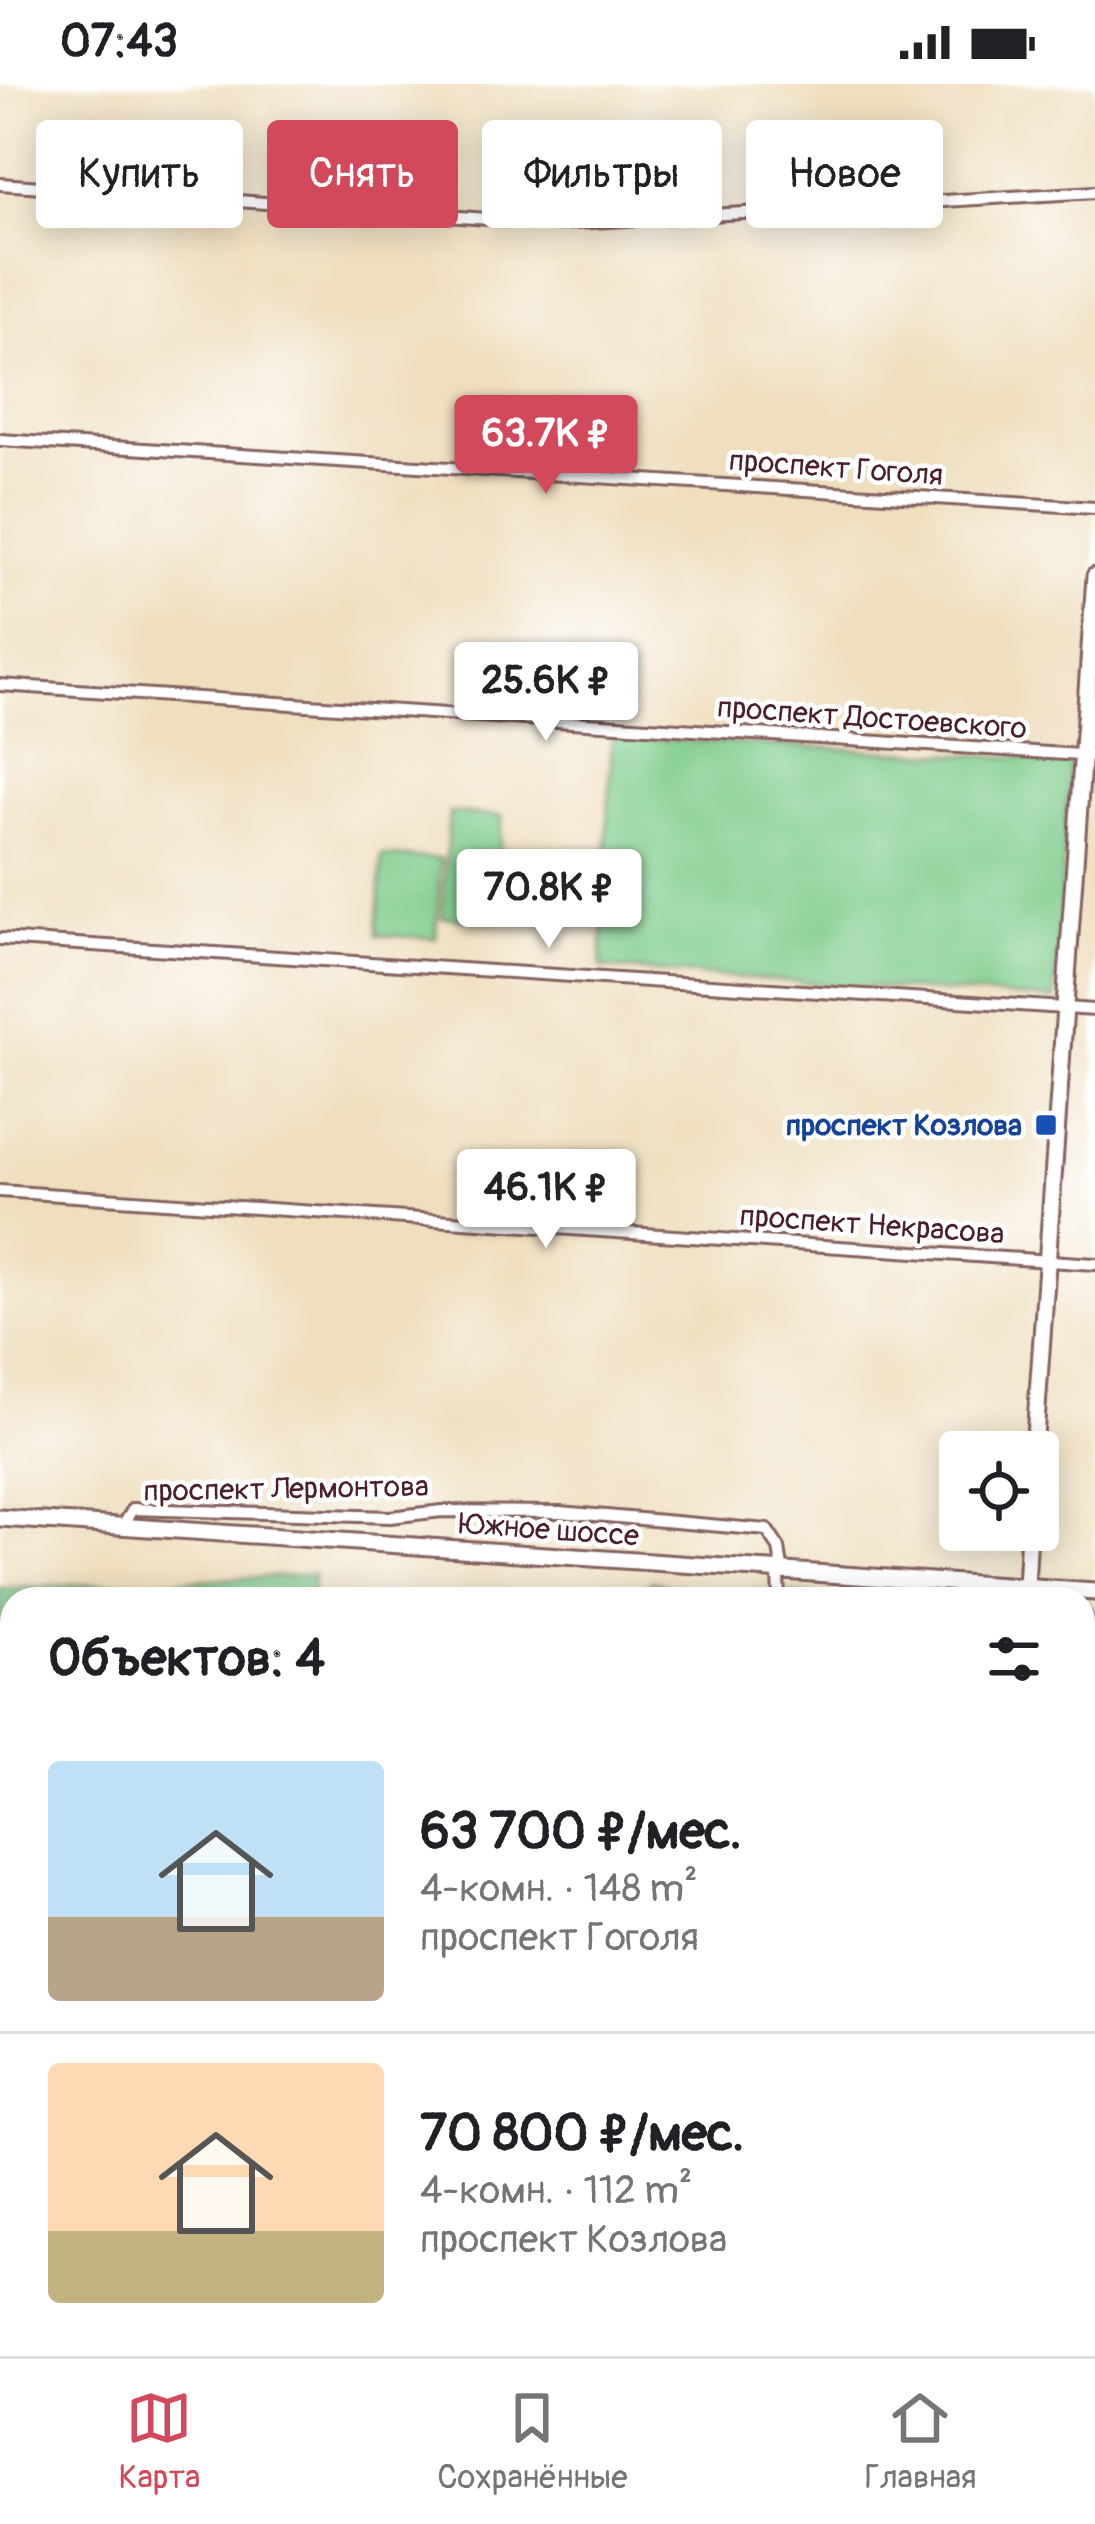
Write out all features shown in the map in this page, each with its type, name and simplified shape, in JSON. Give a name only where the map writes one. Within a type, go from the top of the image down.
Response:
[{"type":"street","points":[[0,184],[559,224],[1095,192]]},
{"type":"street","name":"проспект Гоголя","points":[[0,440],[1095,508]]},
{"type":"street","points":[[1035,1431],[1064,1008],[1088,756],[1095,576]]},
{"type":"street","name":"проспект Достоевского","points":[[0,686],[1088,756]]},
{"type":"street","points":[[0,939],[1095,1010]]},
{"type":"street","name":"проспект Некрасова","points":[[0,1191],[1095,1264]]},
{"type":"street","name":"проспект Лермонтова","points":[[123,1526],[133,1509],[390,1517],[442,1511],[560,1512],[767,1530],[779,1548],[780,1574]]},
{"type":"street","name":"Южное шоссе","points":[[0,1518],[948,1587]]},
{"type":"street","points":[[1026,1587],[1028,1551]]},
{"type":"street","points":[[779,1587],[780,1574]]},
{"type":"green space","points":[[612,737],[1070,760],[1055,1000],[601,968]]},
{"type":"green space","points":[[449,813],[502,816],[495,920],[442,917]]},
{"type":"green space","points":[[382,856],[441,859],[436,938],[377,935]]},
{"type":"green space","points":[[313,1575],[312,1587],[45,1587]]},
{"type":"place","name":"проспект Козлова","points":[[1046,1125]]}]
